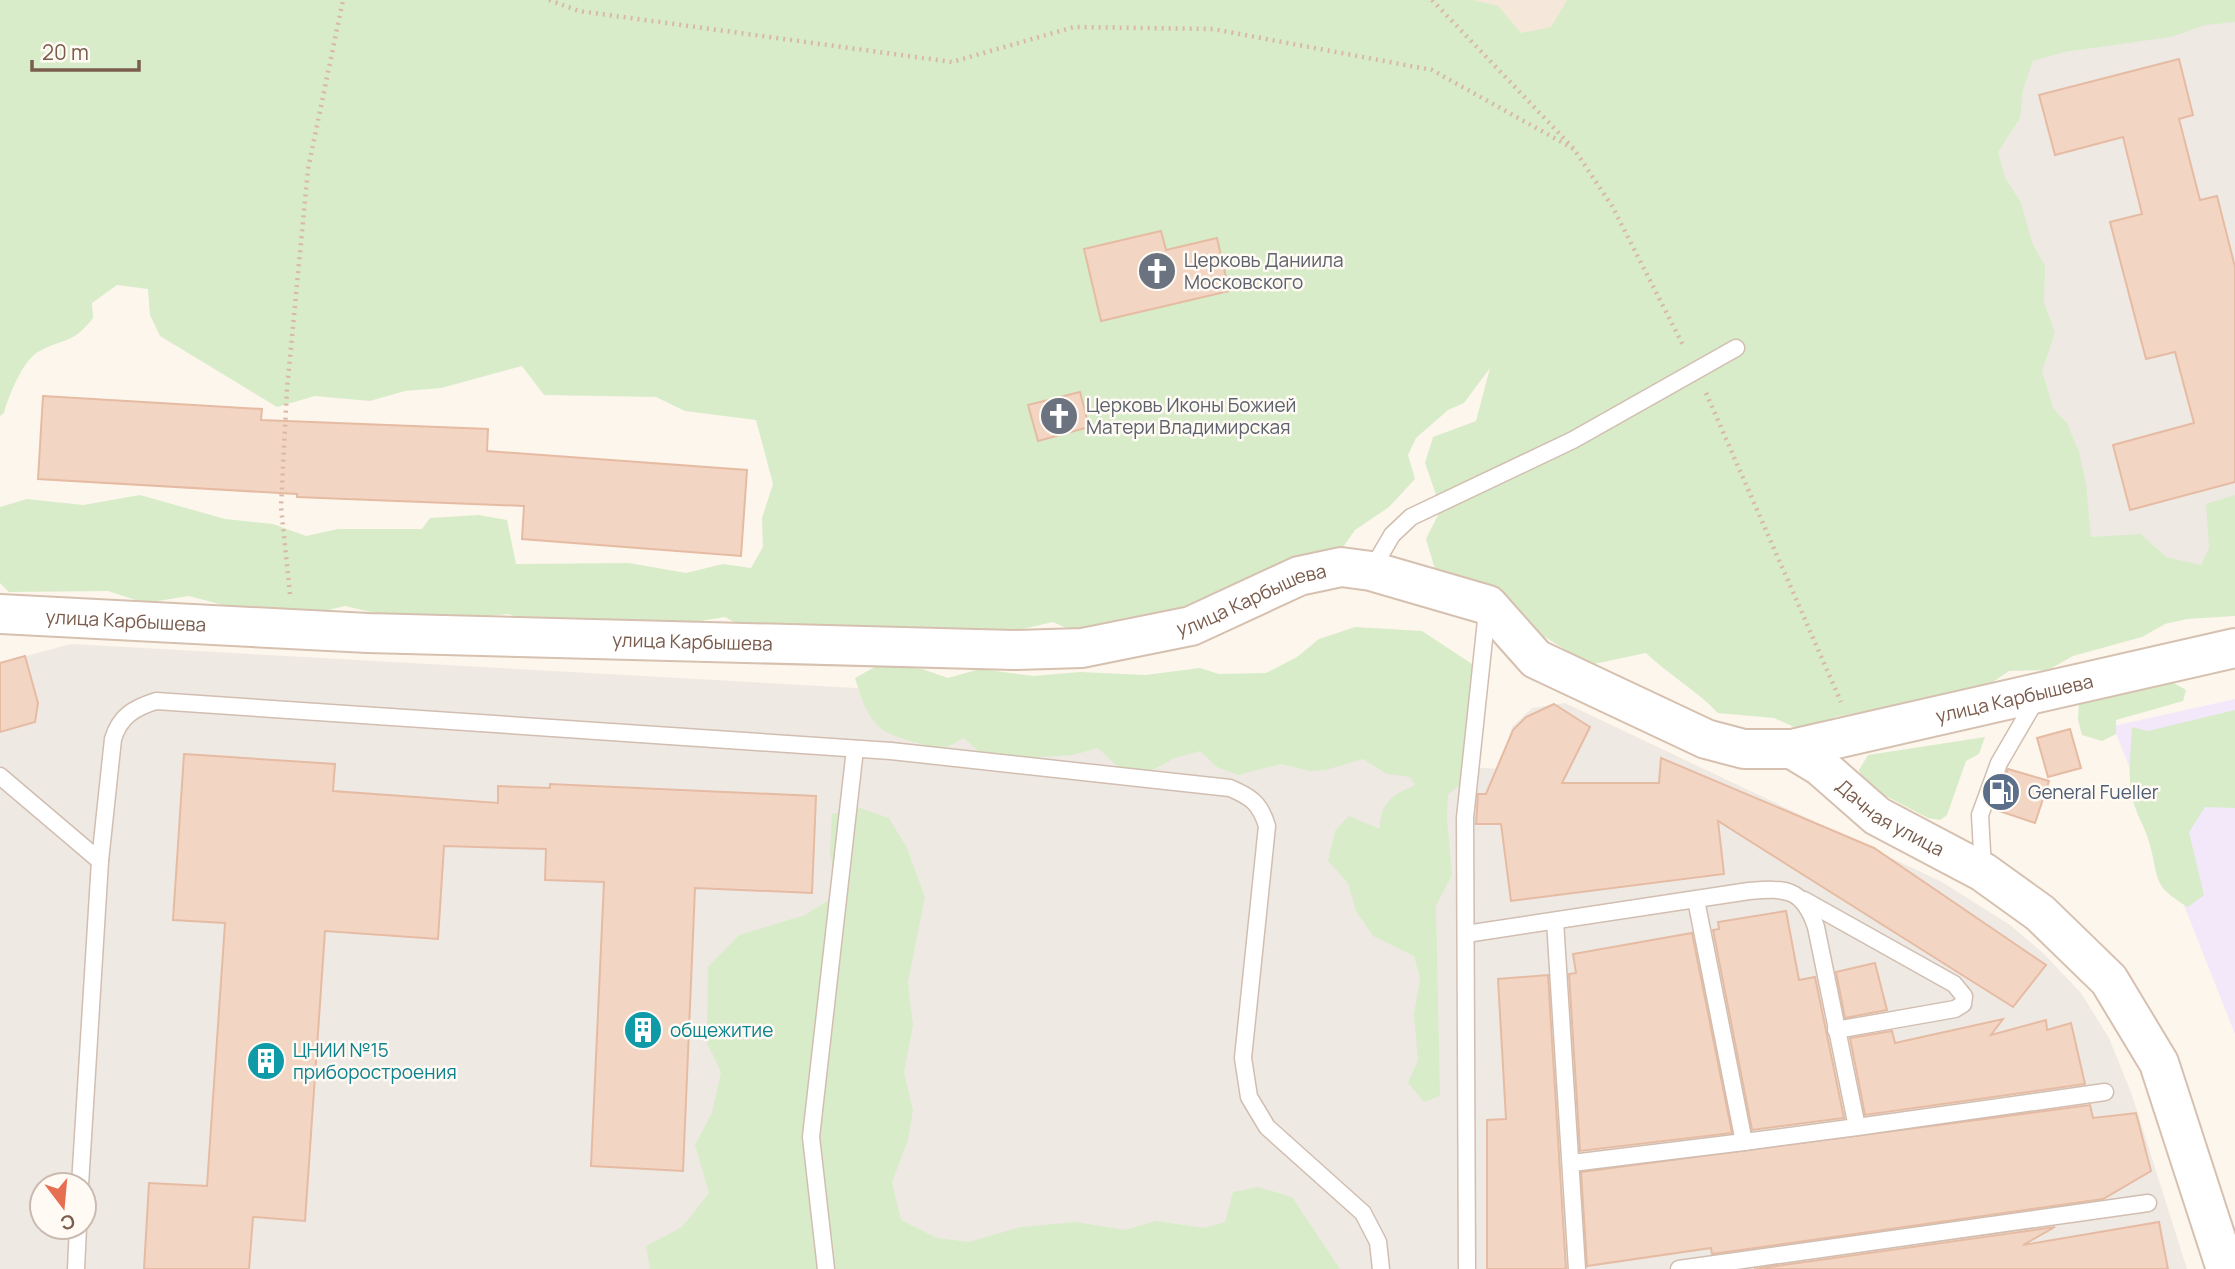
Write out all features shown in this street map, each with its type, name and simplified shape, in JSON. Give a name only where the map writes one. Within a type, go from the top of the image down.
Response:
[{"type":"street","name":"улица Карбышева","points":[[0,614],[294,629],[1014,650],[1082,648],[1191,626],[1299,576],[1342,567],[1371,571]]},
{"type":"street","points":[[1371,571],[1488,605],[1536,659],[1706,739],[1744,749],[1791,749]]},
{"type":"street","name":"улица Карбышева","points":[[1791,749],[2235,648]]},
{"type":"street","name":"Дачная улица","points":[[1791,749],[1820,766],[1877,816],[1983,872],[2040,914],[2109,980],[2159,1063],[2227,1269]]},
{"type":"lane","points":[[1371,571],[1392,535],[1411,517],[1573,440],[1736,348]]},
{"type":"lane","points":[[1467,1269],[1465,818],[1488,605]]},
{"type":"lane","points":[[1983,872],[1980,815],[1998,763],[2040,693]]},
{"type":"lane","points":[[81,1171],[100,861],[113,739],[118,723],[136,707],[156,701],[855,748],[1230,788],[1253,798],[1262,810],[1266,826],[1243,1058],[1249,1097],[1267,1127],[1363,1213],[1378,1242],[1381,1269]]},
{"type":"lane","points":[[826,1269],[811,1137],[855,748]]},
{"type":"lane","points":[[0,776],[100,861]]},
{"type":"lane","points":[[1466,934],[1773,889],[1792,893],[1954,985],[1964,996],[1963,1004],[1955,1009],[1836,1030]]},
{"type":"lane","points":[[1792,893],[1808,905],[1816,927],[1857,1127]]},
{"type":"lane","points":[[1696,900],[1744,1142]]},
{"type":"lane","points":[[1555,921],[1577,1269]]},
{"type":"lane","points":[[1572,1163],[1857,1127],[2105,1091]]},
{"type":"lane","points":[[1679,1269],[2148,1203]]},
{"type":"lane","points":[[76,1269],[77,1241]]},
{"type":"path","points":[[294,629],[281,507],[287,389],[308,169],[343,0]]},
{"type":"path","points":[[549,0],[579,11],[952,62],[1073,26],[1213,29],[1432,70],[1574,149]]},
{"type":"path","points":[[1432,0],[1574,149],[1612,206],[1696,370],[1821,650],[1854,736]]},
{"type":"shaded area","points":[[1397,0],[1586,0],[1553,76]]},
{"type":"shaded area","points":[[1880,0],[2235,0],[2235,608],[1779,704]]},
{"type":"shaded area","points":[[71,644],[1017,697],[1445,766],[1501,769],[1512,727],[1532,708],[1565,703],[1942,882],[2010,925],[2043,953],[2081,993],[2109,1038],[2132,1095],[2187,1269],[0,1269],[0,663]]},
{"type":"shaded area","points":[[2235,699],[2235,1034],[2113,726]]},
{"type":"green space","points":[[0,0],[1473,0],[1498,6],[1521,33],[1551,27],[1567,0],[2235,0],[2235,22],[2205,25],[2171,37],[2064,52],[2033,61],[2023,90],[2020,118],[1998,152],[2005,177],[2021,203],[2033,245],[2045,266],[2044,302],[2055,333],[2042,371],[2053,408],[2067,423],[2079,452],[2086,484],[2091,537],[2141,534],[2166,557],[2201,565],[2209,548],[2206,504],[2235,495],[2235,616],[2187,619],[2165,624],[2142,637],[2073,656],[2048,670],[2009,671],[1981,690],[1835,717],[1803,731],[1774,718],[1718,713],[1646,653],[1589,665],[1545,637],[1496,615],[1435,569],[1426,539],[1441,509],[1425,463],[1433,437],[1476,421],[1490,368],[1464,403],[1448,410],[1416,438],[1408,455],[1415,479],[1389,507],[1355,530],[1339,553],[1305,579],[1093,640],[1053,622],[1014,631],[743,627],[725,617],[650,629],[553,629],[508,614],[450,620],[397,618],[345,606],[291,619],[189,596],[145,603],[108,591],[9,592],[0,583],[0,507],[27,499],[83,505],[140,495],[225,519],[273,524],[306,536],[338,529],[422,529],[430,518],[479,515],[507,520],[516,564],[629,563],[686,573],[723,564],[751,568],[763,547],[762,518],[773,484],[756,420],[685,411],[656,397],[544,395],[522,366],[441,388],[405,391],[370,401],[315,396],[277,407],[160,336],[150,315],[148,289],[117,285],[92,303],[93,318],[79,333],[32,356],[17,379],[4,413],[0,416]]},
{"type":"green space","points":[[1355,627],[1422,631],[1475,666],[1463,783],[1448,794],[1447,818],[1452,875],[1436,906],[1440,1096],[1424,1102],[1408,1083],[1418,1060],[1414,1014],[1420,978],[1414,956],[1373,936],[1356,911],[1348,883],[1328,861],[1335,831],[1349,816],[1380,829],[1385,806],[1400,792],[1415,785],[1410,777],[1387,774],[1363,759],[1326,770],[1310,771],[1281,764],[1238,775],[1217,767],[1200,751],[1175,758],[1139,777],[1116,765],[1098,748],[1073,755],[1040,757],[1001,772],[964,738],[941,750],[894,736],[884,730],[868,713],[855,678],[880,664],[922,669],[948,678],[980,669],[1034,676],[1080,672],[1145,675],[1200,668],[1219,674],[1266,673],[1297,657],[1319,639]]},
{"type":"green space","points":[[2172,682],[2186,690],[2183,701],[2116,720],[2116,734],[2102,741],[2082,735],[2078,720],[2079,700]]},
{"type":"green space","points":[[2235,710],[2235,808],[2205,807],[2189,832],[2204,895],[2188,907],[2167,892],[2158,880],[2148,838],[2135,807],[2130,778],[2132,727],[2148,731]]},
{"type":"green space","points":[[1985,737],[1979,754],[1966,761],[1947,815],[1940,820],[1928,818],[1865,785],[1859,770],[1868,755]]},
{"type":"green space","points":[[860,808],[889,818],[907,848],[925,897],[908,982],[913,1025],[904,1072],[913,1110],[908,1140],[892,1182],[901,1220],[937,1238],[969,1242],[1021,1227],[1076,1222],[1125,1230],[1156,1221],[1204,1228],[1225,1222],[1233,1192],[1258,1187],[1292,1197],[1340,1269],[650,1269],[646,1246],[682,1227],[709,1193],[695,1145],[712,1113],[721,1072],[707,1043],[708,967],[739,935],[805,915],[838,894],[830,853],[832,814]]},
{"type":"building","points":[[2179,59],[2193,115],[2179,119],[2200,200],[2217,196],[2235,267],[2235,482],[2130,510],[2113,445],[2194,423],[2175,352],[2146,359],[2110,222],[2142,214],[2123,137],[2055,155],[2039,95]]},
{"type":"building","name":"Церковь Даниила Московского","points":[[1161,231],[1166,250],[1217,238],[1229,291],[1101,321],[1084,249]]},
{"type":"building","name":"Церковь Иконы Божией Матери Владимирская","points":[[1080,392],[1089,427],[1038,441],[1028,405]]},
{"type":"building","points":[[43,396],[262,409],[261,420],[488,429],[487,451],[747,470],[741,556],[522,539],[524,506],[297,497],[297,494],[38,479]]},
{"type":"building","points":[[25,656],[38,703],[35,722],[0,732],[0,663]]},
{"type":"building","points":[[1554,704],[1590,727],[1562,783],[1659,783],[1661,758],[1874,848],[2046,965],[2013,1007],[1718,821],[1724,874],[1511,901],[1501,824],[1476,824],[1478,794],[1486,794],[1513,730],[1526,717]]},
{"type":"building","points":[[2070,729],[2081,768],[2048,777],[2037,738]]},
{"type":"building","points":[[184,754],[335,764],[333,791],[498,803],[498,786],[550,788],[550,784],[816,796],[812,893],[695,888],[683,1171],[591,1166],[604,882],[545,880],[546,849],[444,846],[438,939],[325,931],[305,1221],[253,1217],[249,1269],[144,1269],[149,1183],[207,1186],[225,923],[173,920]]},
{"type":"building","points":[[2008,769],[2049,781],[2035,823],[1993,809]]},
{"type":"building","points":[[1786,911],[1799,980],[1815,977],[1844,1118],[1752,1130],[1713,930],[1719,929],[1718,922]]},
{"type":"building","points":[[1692,933],[1732,1133],[1580,1151],[1569,974],[1576,973],[1573,954]]},
{"type":"building","points":[[1875,963],[1887,1010],[1845,1018],[1836,972]]},
{"type":"building","points":[[1548,975],[1566,1269],[1487,1269],[1487,1120],[1506,1119],[1498,979]]},
{"type":"building","points":[[2003,1019],[1991,1035],[2046,1020],[2047,1030],[2071,1023],[2085,1084],[1865,1115],[1850,1038],[1892,1031],[1895,1043]]},
{"type":"building","points":[[2090,1105],[2093,1118],[2136,1113],[2151,1171],[2103,1199],[1712,1254],[1711,1248],[1587,1266],[1581,1172]]},
{"type":"building","points":[[2159,1222],[2168,1269],[1754,1269],[2055,1227],[2023,1245]]},
{"type":"place","name":"Церковь Даниила Московского","points":[[1157,271]]},
{"type":"place","name":"Церковь Иконы Божией Матери Владимирская","points":[[1059,416]]},
{"type":"place","name":"General Fueller","points":[[2001,792]]},
{"type":"place","name":"общежитие","points":[[643,1030]]},
{"type":"place","name":"ЦНИИ №15 приборостроения","points":[[266,1061]]}]
